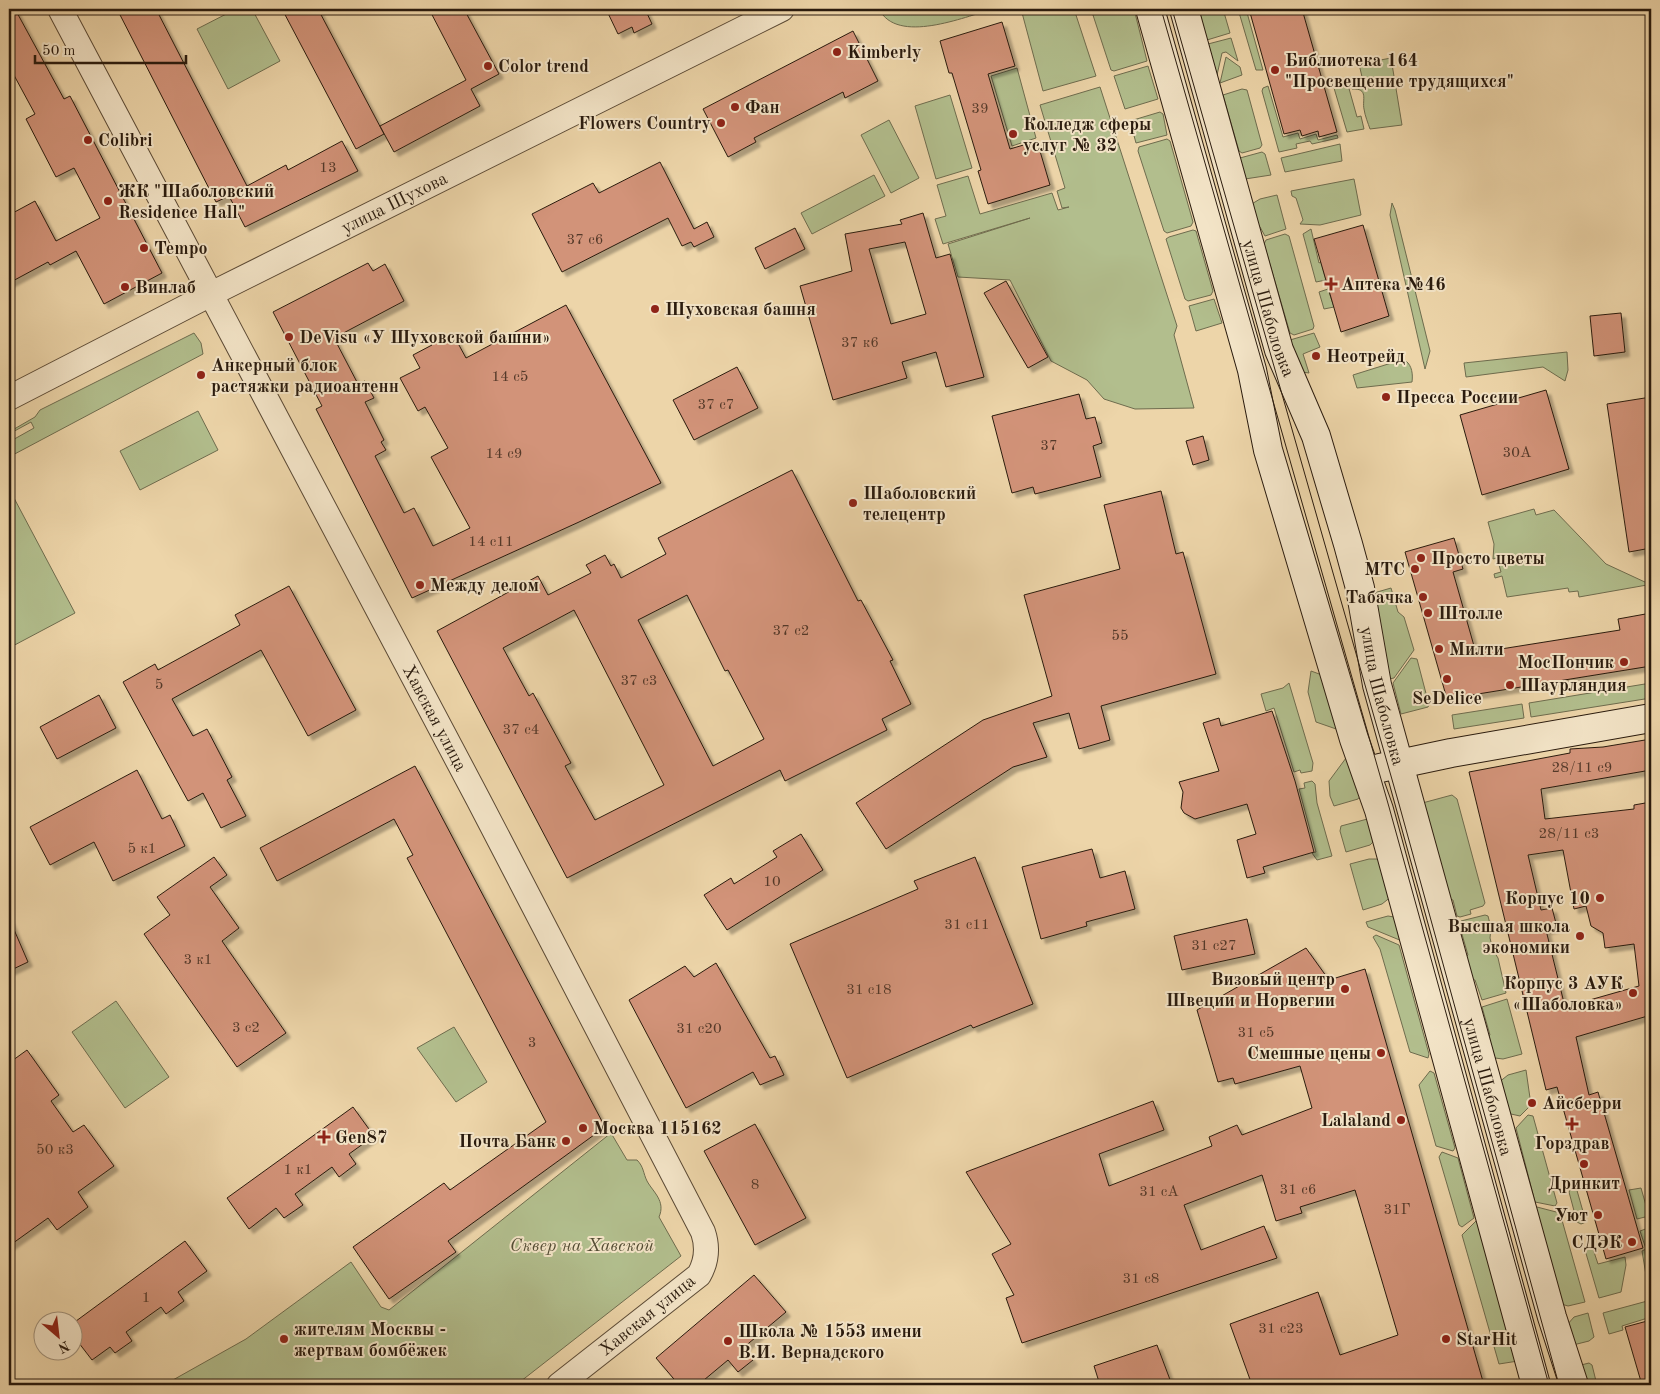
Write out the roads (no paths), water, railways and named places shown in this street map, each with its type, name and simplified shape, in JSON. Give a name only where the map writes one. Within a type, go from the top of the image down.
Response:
[{"type":"main road","name":"улица Шаболовка","points":[[1150,9],[1252,370],[1268,450],[1379,810],[1502,1259],[1531,1378]]},
{"type":"main road","name":"улица Шаболовка","points":[[1184,9],[1279,350],[1316,436],[1348,544],[1360,588],[1377,685],[1398,764],[1552,1317],[1574,1385]]},
{"type":"main road","points":[[1366,772],[1398,764],[1651,718]]},
{"type":"street","name":"Хавская улица","points":[[60,9],[478,799],[703,1232],[706,1252],[704,1266],[699,1275],[559,1385]]},
{"type":"street","name":"улица Шухова","points":[[9,398],[211,294],[782,9]]},
{"type":"tram line","points":[[1161,9],[1389,807],[1549,1385]]},
{"type":"tram line","points":[[1172,9],[1399,804],[1559,1385]]},
{"type":"place","name":"Kimberly","points":[[837,52]]},
{"type":"place","name":"Color trend","points":[[488,66]]},
{"type":"place","name":"Библиотека 164 \"Просвещение трудящихся\"","points":[[1275,70]]},
{"type":"place","name":"Фан","points":[[735,107]]},
{"type":"place","name":"Flowers Country","points":[[721,123]]},
{"type":"place","name":"Колледж сферы услуг № 32","points":[[1013,134]]},
{"type":"place","name":"Colibri","points":[[88,140]]},
{"type":"place","name":"ЖК \"Шаболовский Residence Hall\"","points":[[108,201]]},
{"type":"place","name":"Tempo","points":[[144,248]]},
{"type":"place","name":"Аптека №46","points":[[1331,284]]},
{"type":"place","name":"Винлаб","points":[[125,287]]},
{"type":"place","name":"Шуховская башня","points":[[655,309]]},
{"type":"place","name":"DeVisu «У Шуховской башни»","points":[[289,337]]},
{"type":"place","name":"Неотрейд","points":[[1316,356]]},
{"type":"place","name":"Анкерный блок растяжки радиоантенн","points":[[201,375]]},
{"type":"place","name":"Пресса России","points":[[1386,397]]},
{"type":"place","name":"Шаболовский телецентр","points":[[853,503]]},
{"type":"place","name":"Просто цветы","points":[[1421,558]]},
{"type":"place","name":"МТС","points":[[1415,569]]},
{"type":"place","name":"Между делом","points":[[420,585]]},
{"type":"place","name":"Табачка","points":[[1423,597]]},
{"type":"place","name":"Штолле","points":[[1428,613]]},
{"type":"place","name":"Милти","points":[[1439,649]]},
{"type":"place","name":"МосПончик","points":[[1624,662]]},
{"type":"place","name":"SeDelice","points":[[1447,679]]},
{"type":"place","name":"Шаурляндия","points":[[1510,685]]},
{"type":"place","name":"Корпус 10","points":[[1600,898]]},
{"type":"place","name":"Высшая школа экономики","points":[[1580,936]]},
{"type":"place","name":"Визовый центр Швеции и Норвегии","points":[[1345,989]]},
{"type":"place","name":"Корпус 3 АУК «Шаболовка»","points":[[1633,993]]},
{"type":"place","name":"Смешные цены","points":[[1381,1053]]},
{"type":"place","name":"Айсберри","points":[[1532,1103]]},
{"type":"place","name":"Lalaland","points":[[1401,1120]]},
{"type":"place","name":"Горздрав","points":[[1572,1124]]},
{"type":"place","name":"Москва 115162","points":[[583,1128]]},
{"type":"place","name":"Gen87","points":[[324,1137]]},
{"type":"place","name":"Почта Банк","points":[[566,1141]]},
{"type":"place","name":"Дринкит","points":[[1584,1164]]},
{"type":"place","name":"Уют","points":[[1598,1215]]},
{"type":"place","name":"СДЭК","points":[[1632,1242]]},
{"type":"place","name":"жителям Москвы - жертвам бомбёжек","points":[[284,1339]]},
{"type":"place","name":"StarHit","points":[[1446,1339]]},
{"type":"place","name":"Школа № 1553 имени В.И. Вернадского","points":[[728,1341]]},
{"type":"park label","name":"Сквер на Хавской","points":[[582,1245]]}]
